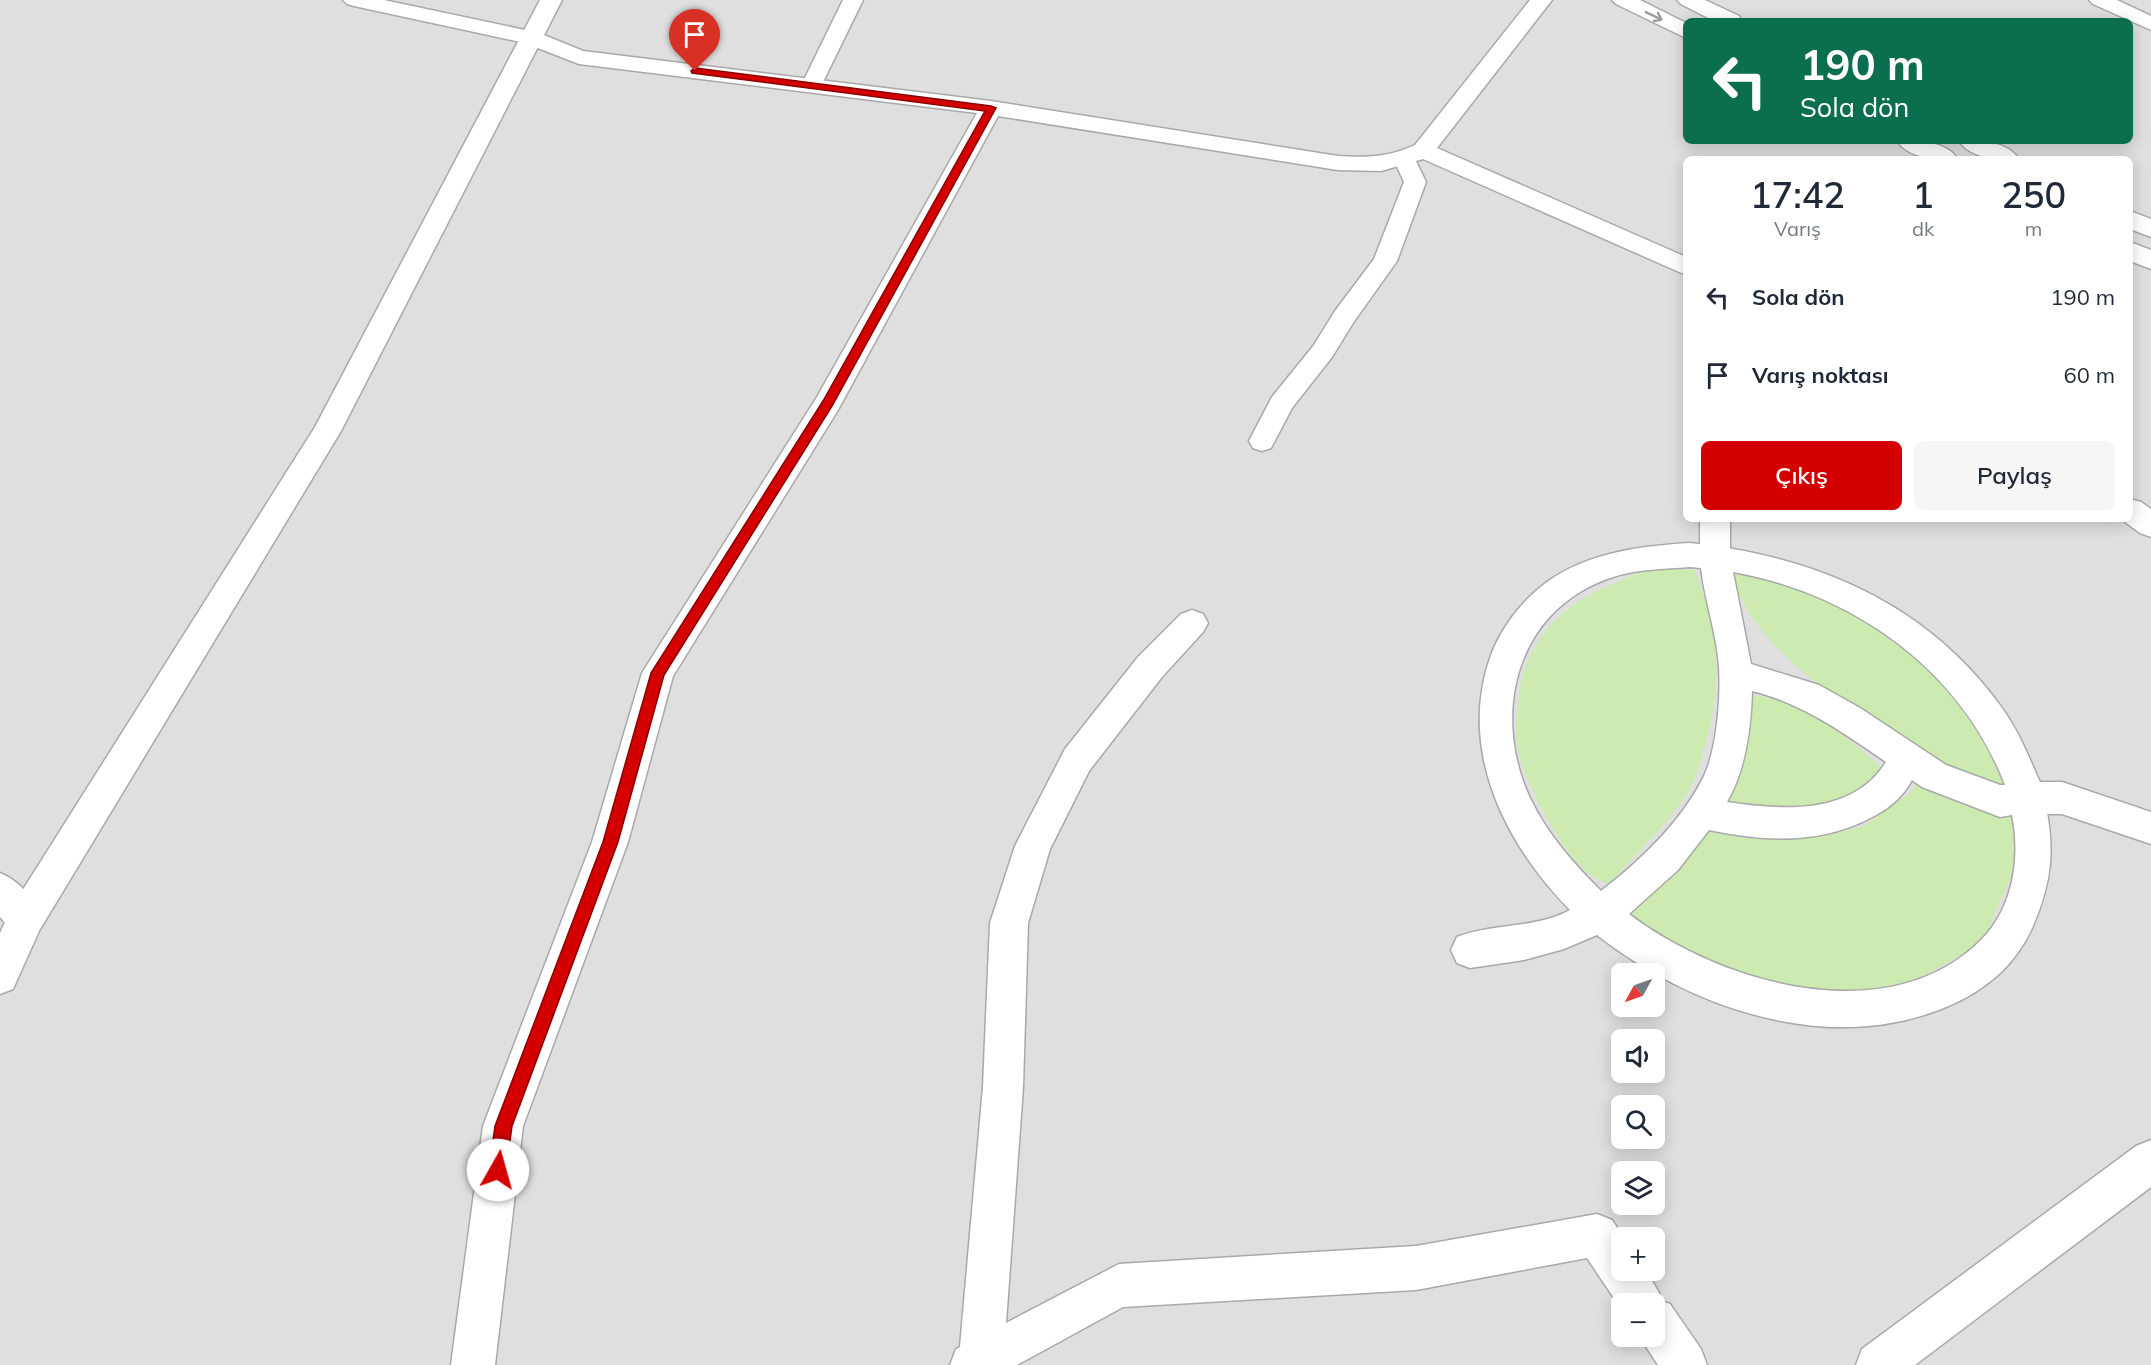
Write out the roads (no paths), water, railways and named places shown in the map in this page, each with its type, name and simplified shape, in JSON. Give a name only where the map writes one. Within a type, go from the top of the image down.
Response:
[{"type":"street","points":[[354,0],[531,38],[579,57],[991,108],[1338,163],[1368,165],[1414,155],[1683,266]]},
{"type":"street","points":[[0,976],[25,918],[327,431],[551,0]]},
{"type":"street","points":[[1414,155],[1541,0]]},
{"type":"street","points":[[1623,0],[1683,30]]},
{"type":"street","points":[[1688,0],[1725,18]]},
{"type":"street","points":[[2100,0],[2151,24]]},
{"type":"street","points":[[473,1365],[503,1126],[610,842],[658,673],[828,403],[991,108]]},
{"type":"street","points":[[1915,144],[1940,156]]},
{"type":"street","points":[[1977,144],[2001,156]]},
{"type":"street","points":[[2133,220],[2151,229]]},
{"type":"street","points":[[2133,252],[2151,261]]},
{"type":"street","points":[[2133,512],[2151,525]]},
{"type":"street","points":[[1470,950],[1542,938],[1576,927],[1600,913],[1646,877],[1692,828],[1719,783],[1733,723],[1736,681],[1731,632],[1715,557],[1715,522]]},
{"type":"street","points":[[1690,555],[1742,560],[1794,574],[1847,595],[1896,624],[1941,661],[1979,702],[2009,750],[2029,798],[2035,848],[2028,896],[2007,938],[1972,973],[1925,997],[1868,1009],[1804,1007],[1739,993],[1676,966],[1618,930],[1570,886],[1532,838],[1507,788],[1495,739],[1495,693],[1506,652],[1528,617],[1558,590],[1597,570],[1641,558],[1690,555]]},
{"type":"street","points":[[976,1363],[1003,1087],[1009,923],[1033,846],[1077,760],[1150,667],[1192,623]]},
{"type":"street","points":[[1736,681],[1753,677],[1780,684],[1807,695],[1848,718],[1934,776],[1981,795],[2000,801],[2062,798],[2151,828]]},
{"type":"street","points":[[1701,812],[1735,820],[1774,824],[1816,822],[1866,805],[1894,780],[1905,757]]},
{"type":"street","points":[[0,890],[25,918]]},
{"type":"street","points":[[1878,1365],[2151,1161]]},
{"type":"street","points":[[976,1363],[1119,1286],[1416,1268],[1597,1235],[1636,1293]]},
{"type":"street","points":[[1665,1336],[1685,1365]]},
{"type":"lane","points":[[811,86],[853,0]]},
{"type":"lane","points":[[1262,441],[1281,403],[1323,351],[1344,317],[1385,261],[1415,182],[1414,155]]}]
